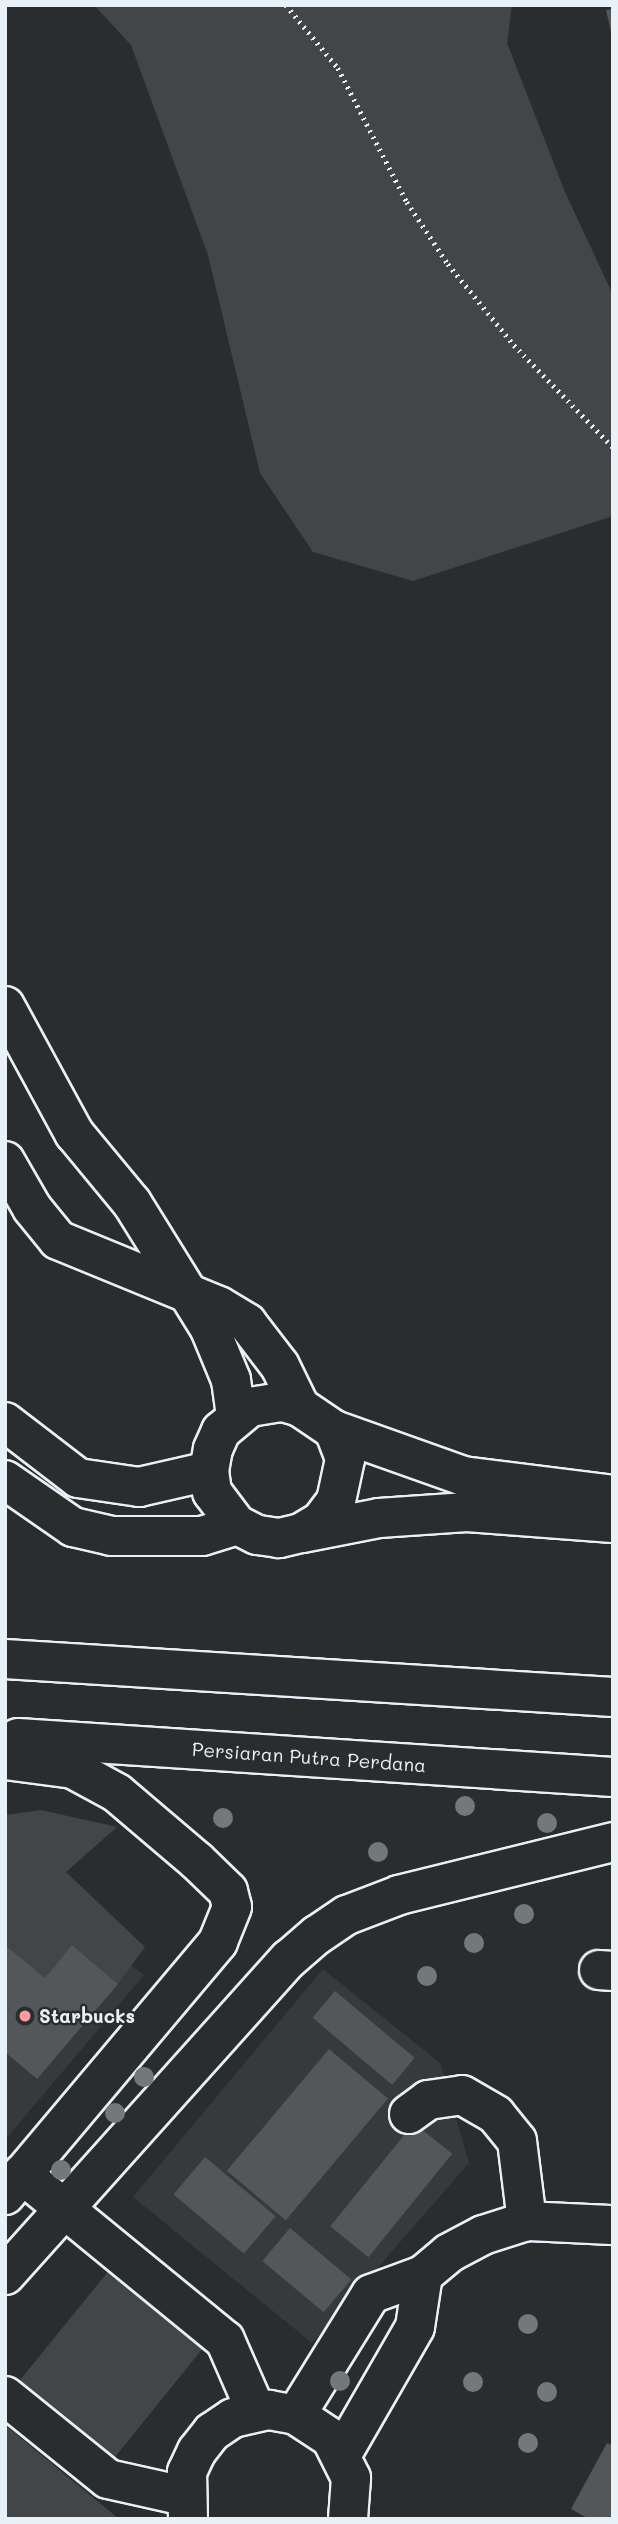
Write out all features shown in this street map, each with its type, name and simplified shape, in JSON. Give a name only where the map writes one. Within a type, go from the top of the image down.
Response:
[{"type":"street","points":[[5,1006],[74,1133],[131,1203],[222,1352],[232,1380],[236,1416]]},
{"type":"street","points":[[5,1161],[32,1208],[58,1240],[188,1297],[219,1306],[247,1322],[280,1366],[300,1407]]},
{"type":"street","points":[[613,1495],[463,1476],[334,1430],[300,1407],[267,1403],[236,1416],[221,1431],[209,1471],[212,1492],[237,1525],[257,1535],[279,1538],[379,1518],[467,1512],[613,1523]]},
{"type":"street","points":[[5,1422],[78,1478],[97,1483],[139,1487],[209,1471]]},
{"type":"street","points":[[300,1533],[321,1521],[337,1501],[344,1478],[342,1446],[334,1430]]},
{"type":"street","points":[[5,1480],[73,1527],[111,1536],[202,1536],[237,1525]]},
{"type":"street","points":[[5,1659],[613,1697]]},
{"type":"street","name":"Persiaran Putra Perdana","points":[[5,1738],[613,1777]]},
{"type":"street","points":[[5,1760],[73,1769],[117,1793],[228,1891],[232,1907],[218,1942],[14,2185],[62,2208],[225,2340],[256,2411]]},
{"type":"street","points":[[5,2275],[62,2208],[289,1959],[317,1935],[346,1915],[399,1895],[613,1842]]},
{"type":"street","points":[[409,2114],[428,2100],[461,2095],[496,2115],[517,2141],[527,2221]]},
{"type":"street","points":[[296,2415],[371,2294],[423,2275],[449,2253],[482,2235],[527,2221],[613,2225]]},
{"type":"street","points":[[342,2454],[415,2326],[423,2275]]},
{"type":"street","points":[[5,2396],[108,2479],[186,2507],[187,2472],[212,2432],[256,2411],[296,2415],[314,2424],[342,2454],[351,2479],[348,2519]]},
{"type":"path","points":[[286,5],[338,68],[407,201],[448,264],[514,345],[613,447]]},
{"type":"shaded area","points":[[94,5],[512,5],[507,43],[565,192],[613,295],[613,516],[413,581],[313,552],[260,473],[208,255],[131,45]]},
{"type":"shaded area","points":[[41,1810],[117,1827],[66,1872],[145,1947],[118,1984],[72,1945],[45,1978],[5,1945],[5,1815]]},
{"type":"shaded area","points":[[5,1912],[67,1919],[144,1975],[5,2140]]},
{"type":"shaded area","points":[[323,1969],[440,2063],[469,2163],[312,2343],[133,2197]]},
{"type":"shaded area","points":[[115,2263],[210,2340],[115,2457],[20,2380]]},
{"type":"shaded area","points":[[5,2425],[119,2519],[5,2519]]},
{"type":"building","points":[[613,9],[613,36],[612,36],[606,10]]},
{"type":"building","points":[[5,1945],[45,1978],[72,1945],[118,1984],[37,2079],[5,2052]]},
{"type":"building","points":[[335,1991],[415,2058],[392,2085],[313,2018]]},
{"type":"building","points":[[329,2049],[388,2098],[286,2220],[227,2171]]},
{"type":"building","points":[[414,2123],[452,2154],[368,2257],[330,2226]]},
{"type":"building","points":[[205,2157],[275,2216],[244,2254],[174,2195]]},
{"type":"building","points":[[290,2228],[351,2279],[324,2312],[262,2261]]},
{"type":"building","points":[[607,2443],[613,2446],[613,2519],[589,2519],[571,2509]]},
{"type":"place","name":"Starbucks","points":[[25,2016]]}]
